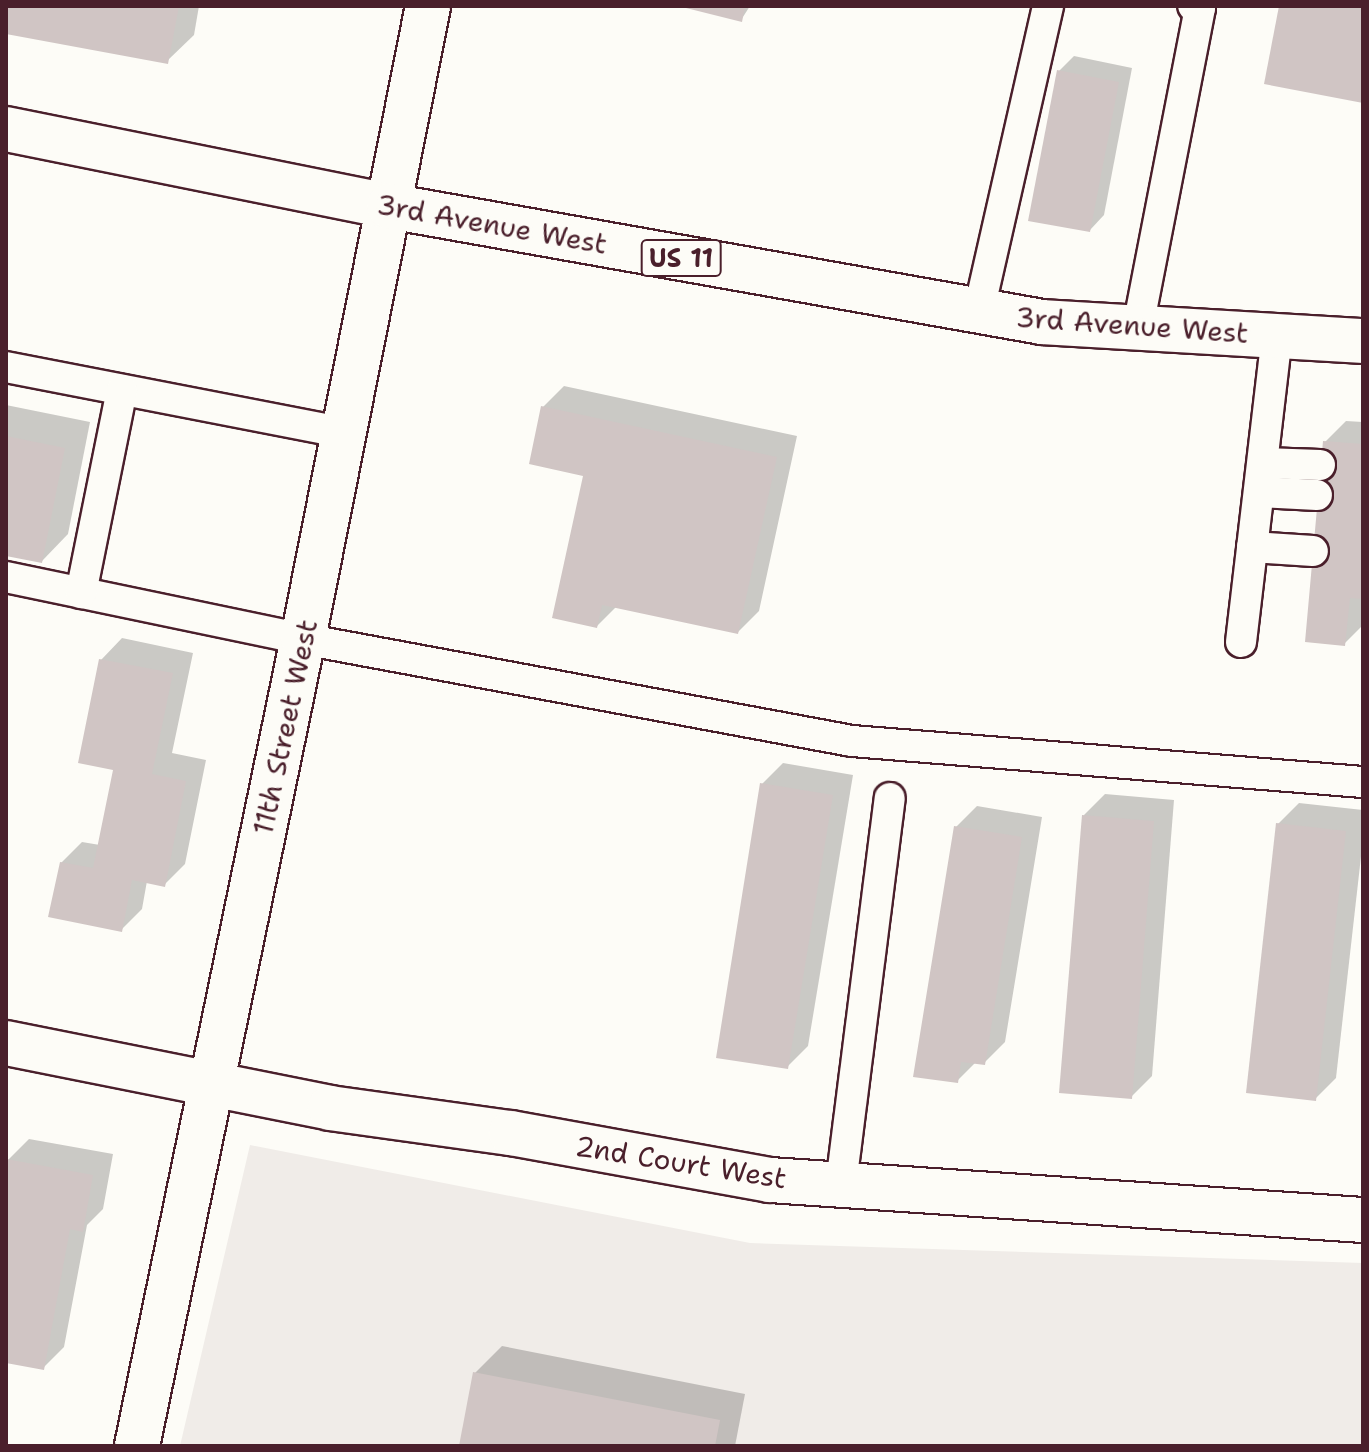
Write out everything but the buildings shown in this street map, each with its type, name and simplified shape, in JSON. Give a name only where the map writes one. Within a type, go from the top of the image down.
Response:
[{"type":"street","name":"11th Street West","points":[[137,1446],[303,639],[428,6]]},
{"type":"street","name":"3rd Avenue West","points":[[6,129],[389,206],[1042,322],[1363,341]]},
{"type":"street","name":"2nd Court West","points":[[6,1043],[330,1108],[511,1133],[770,1180],[1363,1220]]},
{"type":"lane","points":[[979,310],[1048,6]]},
{"type":"lane","points":[[1138,327],[1200,8],[1193,6]]},
{"type":"lane","points":[[1241,642],[1277,336]]},
{"type":"lane","points":[[6,367],[344,433]]},
{"type":"lane","points":[[81,593],[122,390]]},
{"type":"lane","points":[[1261,477],[1320,465]]},
{"type":"lane","points":[[1261,477],[1317,495]]},
{"type":"lane","points":[[1252,547],[1313,551]]},
{"type":"lane","points":[[6,577],[303,639],[852,741],[1363,782]]},
{"type":"lane","points":[[841,1184],[890,798]]},
{"type":"shaded area","points":[[250,1145],[750,1243],[1363,1263],[1363,1446],[180,1446]]}]
